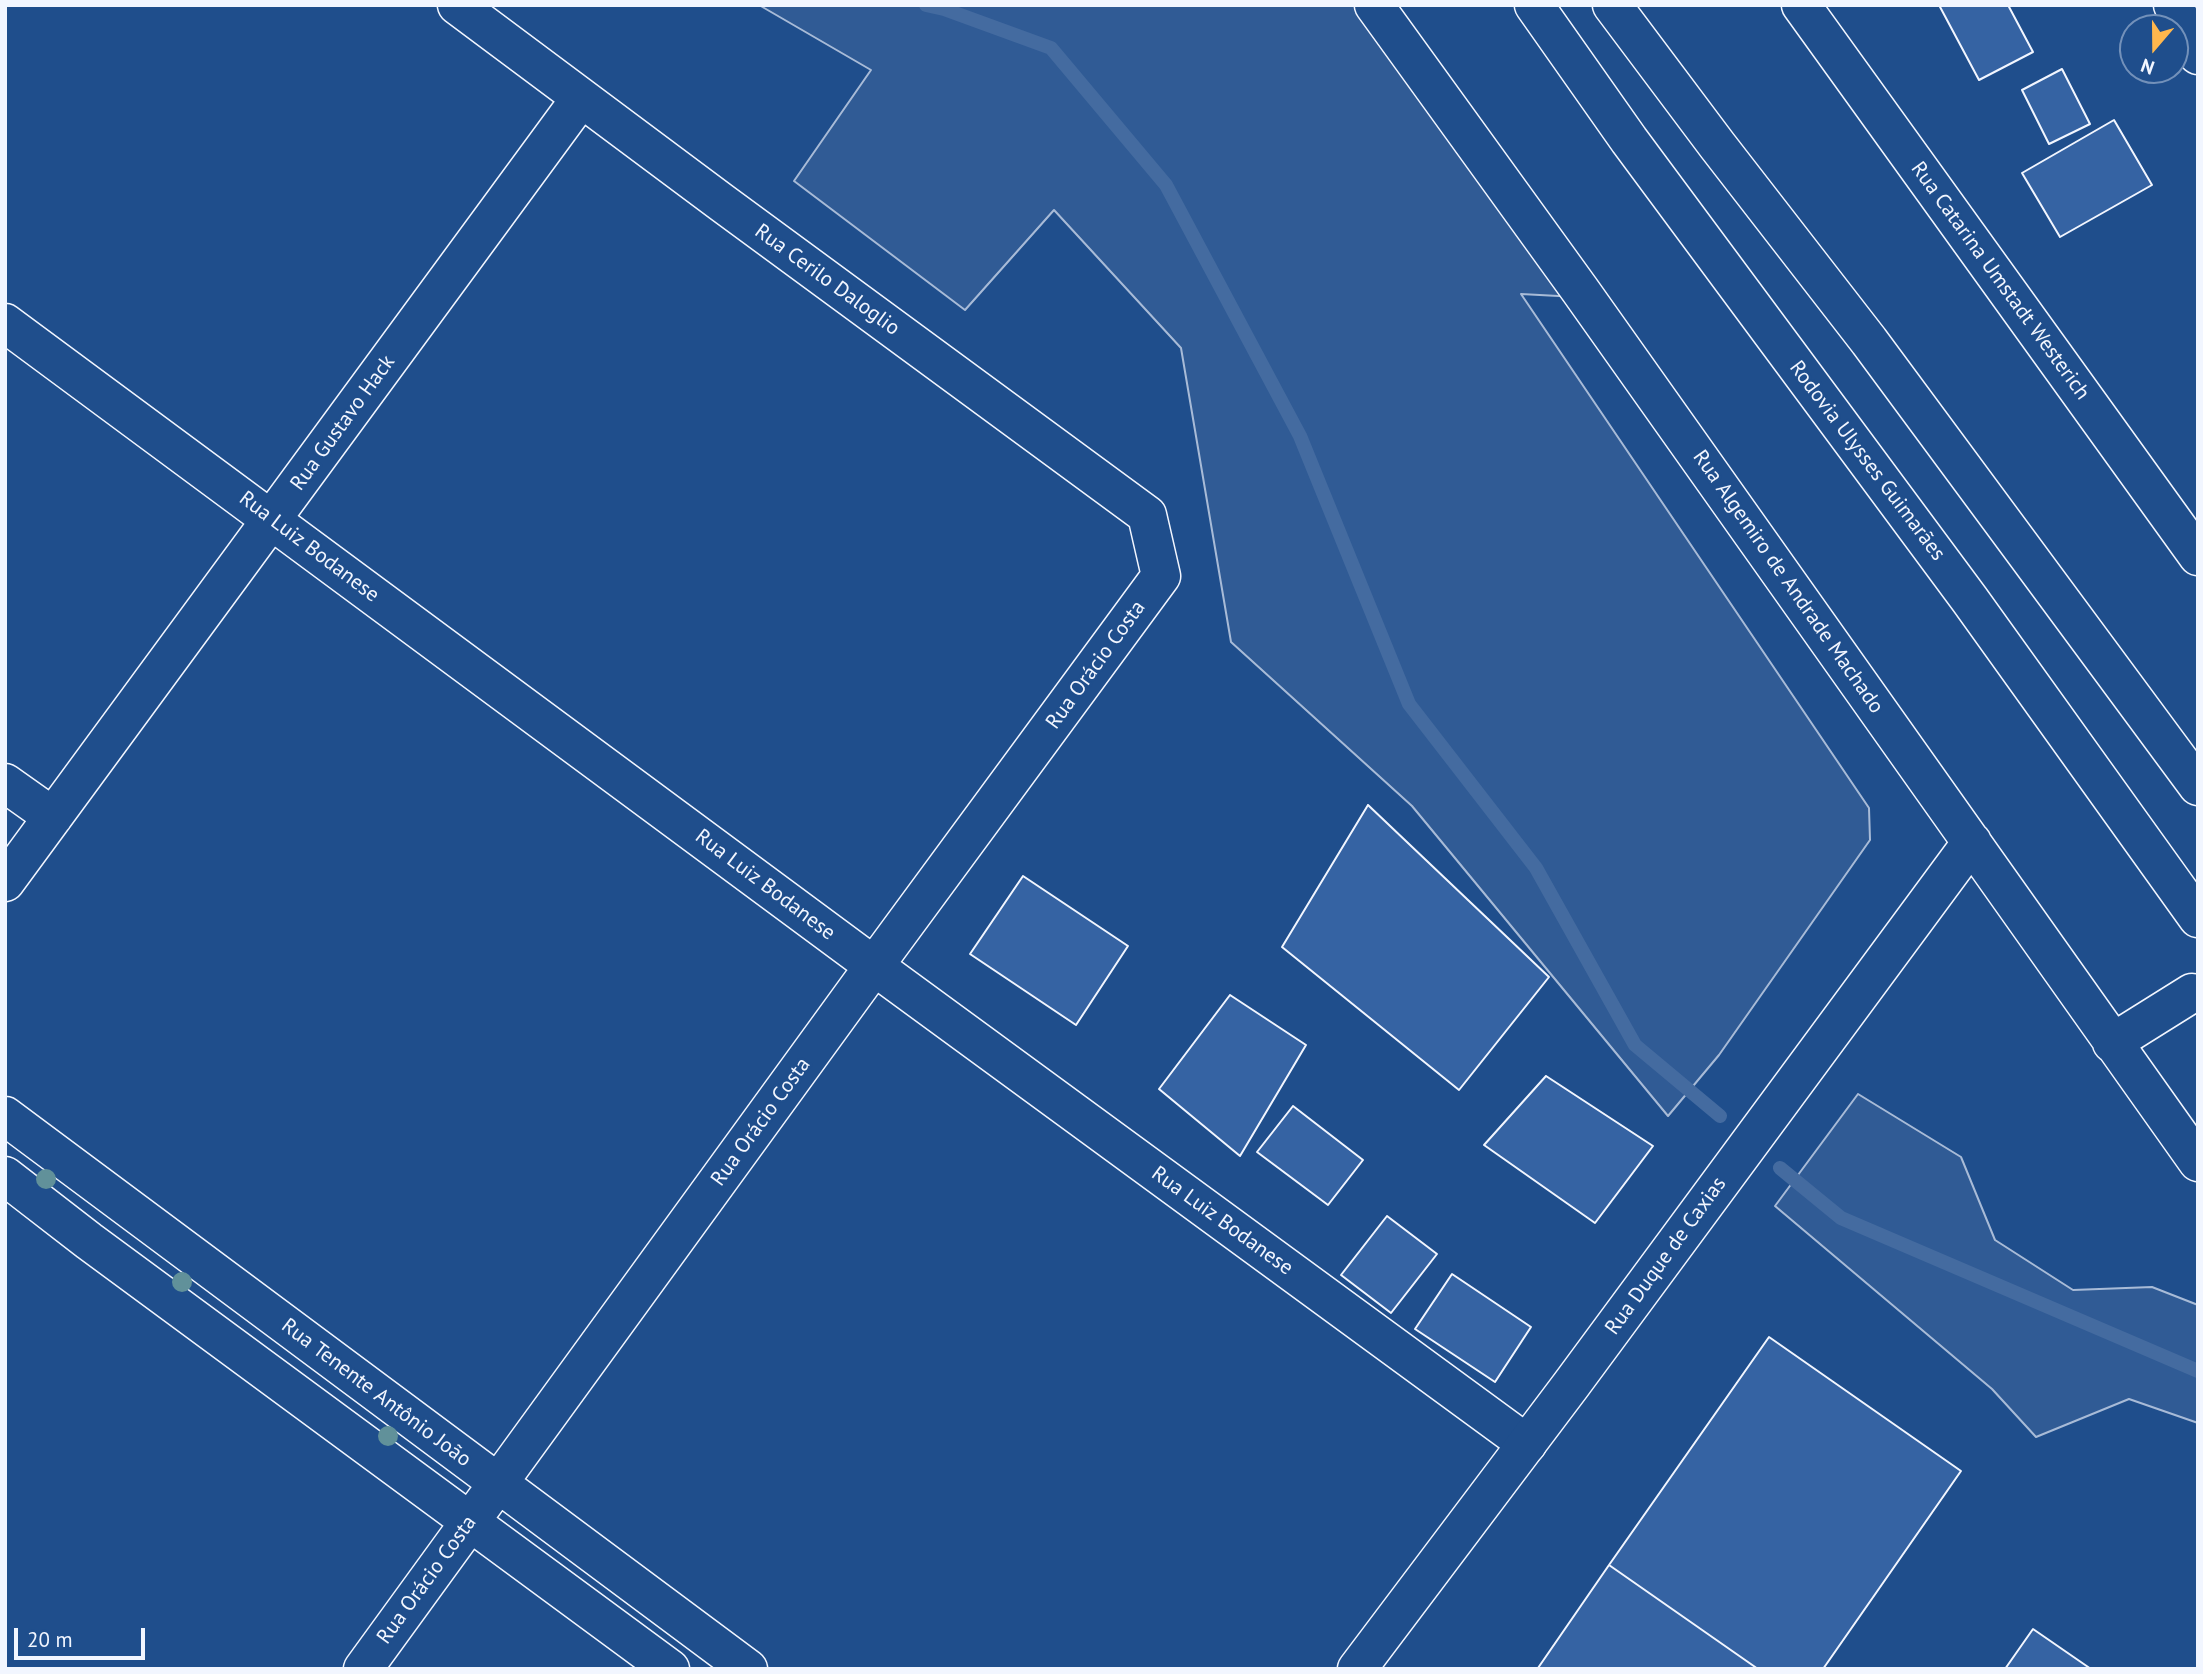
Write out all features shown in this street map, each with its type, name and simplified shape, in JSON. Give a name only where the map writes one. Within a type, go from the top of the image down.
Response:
[{"type":"main road","name":"Rua Cerilo Daloglio","points":[[457,5],[1147,514],[1161,576]]},
{"type":"main road","name":"Rua Algemiro de Andrade Machado","points":[[1374,5],[1588,301],[2198,1162]]},
{"type":"main road","name":"Rodovia Ulysses Guimarães","points":[[1534,5],[1629,140],[1970,600],[2198,918]]},
{"type":"main road","points":[[1612,5],[1869,341],[2198,786]]},
{"type":"main road","name":"Rua Catarina Umstadt Westerich","points":[[1801,5],[2198,556]]},
{"type":"main road","points":[[2173,5],[2198,55]]},
{"type":"main road","name":"Rua Gustavo Hack","points":[[5,882],[581,99]]},
{"type":"main road","name":"Rua Luiz Bodanese","points":[[5,323],[874,966],[1527,1444]]},
{"type":"main road","name":"Rua Orácio Costa","points":[[363,1669],[1161,576]]},
{"type":"main road","points":[[5,783],[52,817]]},
{"type":"main road","name":"Rua Duque de Caxias","points":[[1357,1669],[1527,1444],[1972,842]]},
{"type":"main road","points":[[2112,1043],[2192,993]]},
{"type":"main road","name":"Rua Tenente Antônio João","points":[[5,1116],[498,1484],[724,1662]]},
{"type":"main road","points":[[5,1177],[670,1669]]},
{"type":"main road","points":[[89,1241],[117,1201]]},
{"type":"main road","points":[[253,1362],[280,1322]]},
{"type":"shaded area","points":[[759,5],[1365,5],[1577,297],[1521,294],[1869,808],[1870,840],[1719,1055],[1668,1116],[1412,806],[1231,642],[1181,348],[1054,210],[965,310],[794,181],[871,70]]},
{"type":"shaded area","points":[[1858,1094],[1961,1157],[1995,1240],[2073,1290],[2152,1287],[2198,1305],[2198,1423],[2129,1399],[2036,1437],[1992,1389],[1775,1206]]},
{"type":"building","points":[[1939,5],[2008,5],[2033,52],[1979,80]]},
{"type":"building","points":[[2062,69],[2090,124],[2049,144],[2022,90]]},
{"type":"building","points":[[2114,120],[2152,185],[2060,237],[2022,173]]},
{"type":"building","points":[[1368,805],[1549,977],[1459,1090],[1282,947]]},
{"type":"building","points":[[1023,876],[1128,946],[1076,1025],[970,954]]},
{"type":"building","points":[[1230,995],[1306,1045],[1240,1156],[1159,1089]]},
{"type":"building","points":[[1546,1076],[1653,1146],[1595,1223],[1484,1145]]},
{"type":"building","points":[[1293,1106],[1363,1160],[1328,1205],[1257,1152]]},
{"type":"building","points":[[1387,1216],[1437,1254],[1391,1313],[1341,1275]]},
{"type":"building","points":[[1452,1274],[1531,1327],[1495,1382],[1415,1329]]},
{"type":"building","points":[[1769,1337],[1961,1471],[1823,1669],[1758,1669],[1609,1565]]},
{"type":"building","points":[[1609,1565],[1758,1669],[1538,1668]]},
{"type":"building","points":[[2033,1629],[2091,1669],[2005,1669]]},
{"type":"waterway","points":[[926,5],[1051,48],[1166,185],[1300,436],[1409,704],[1536,868],[1635,1045],[1720,1116]]},
{"type":"waterway","points":[[1780,1168],[1841,1218],[2198,1371]]}]
